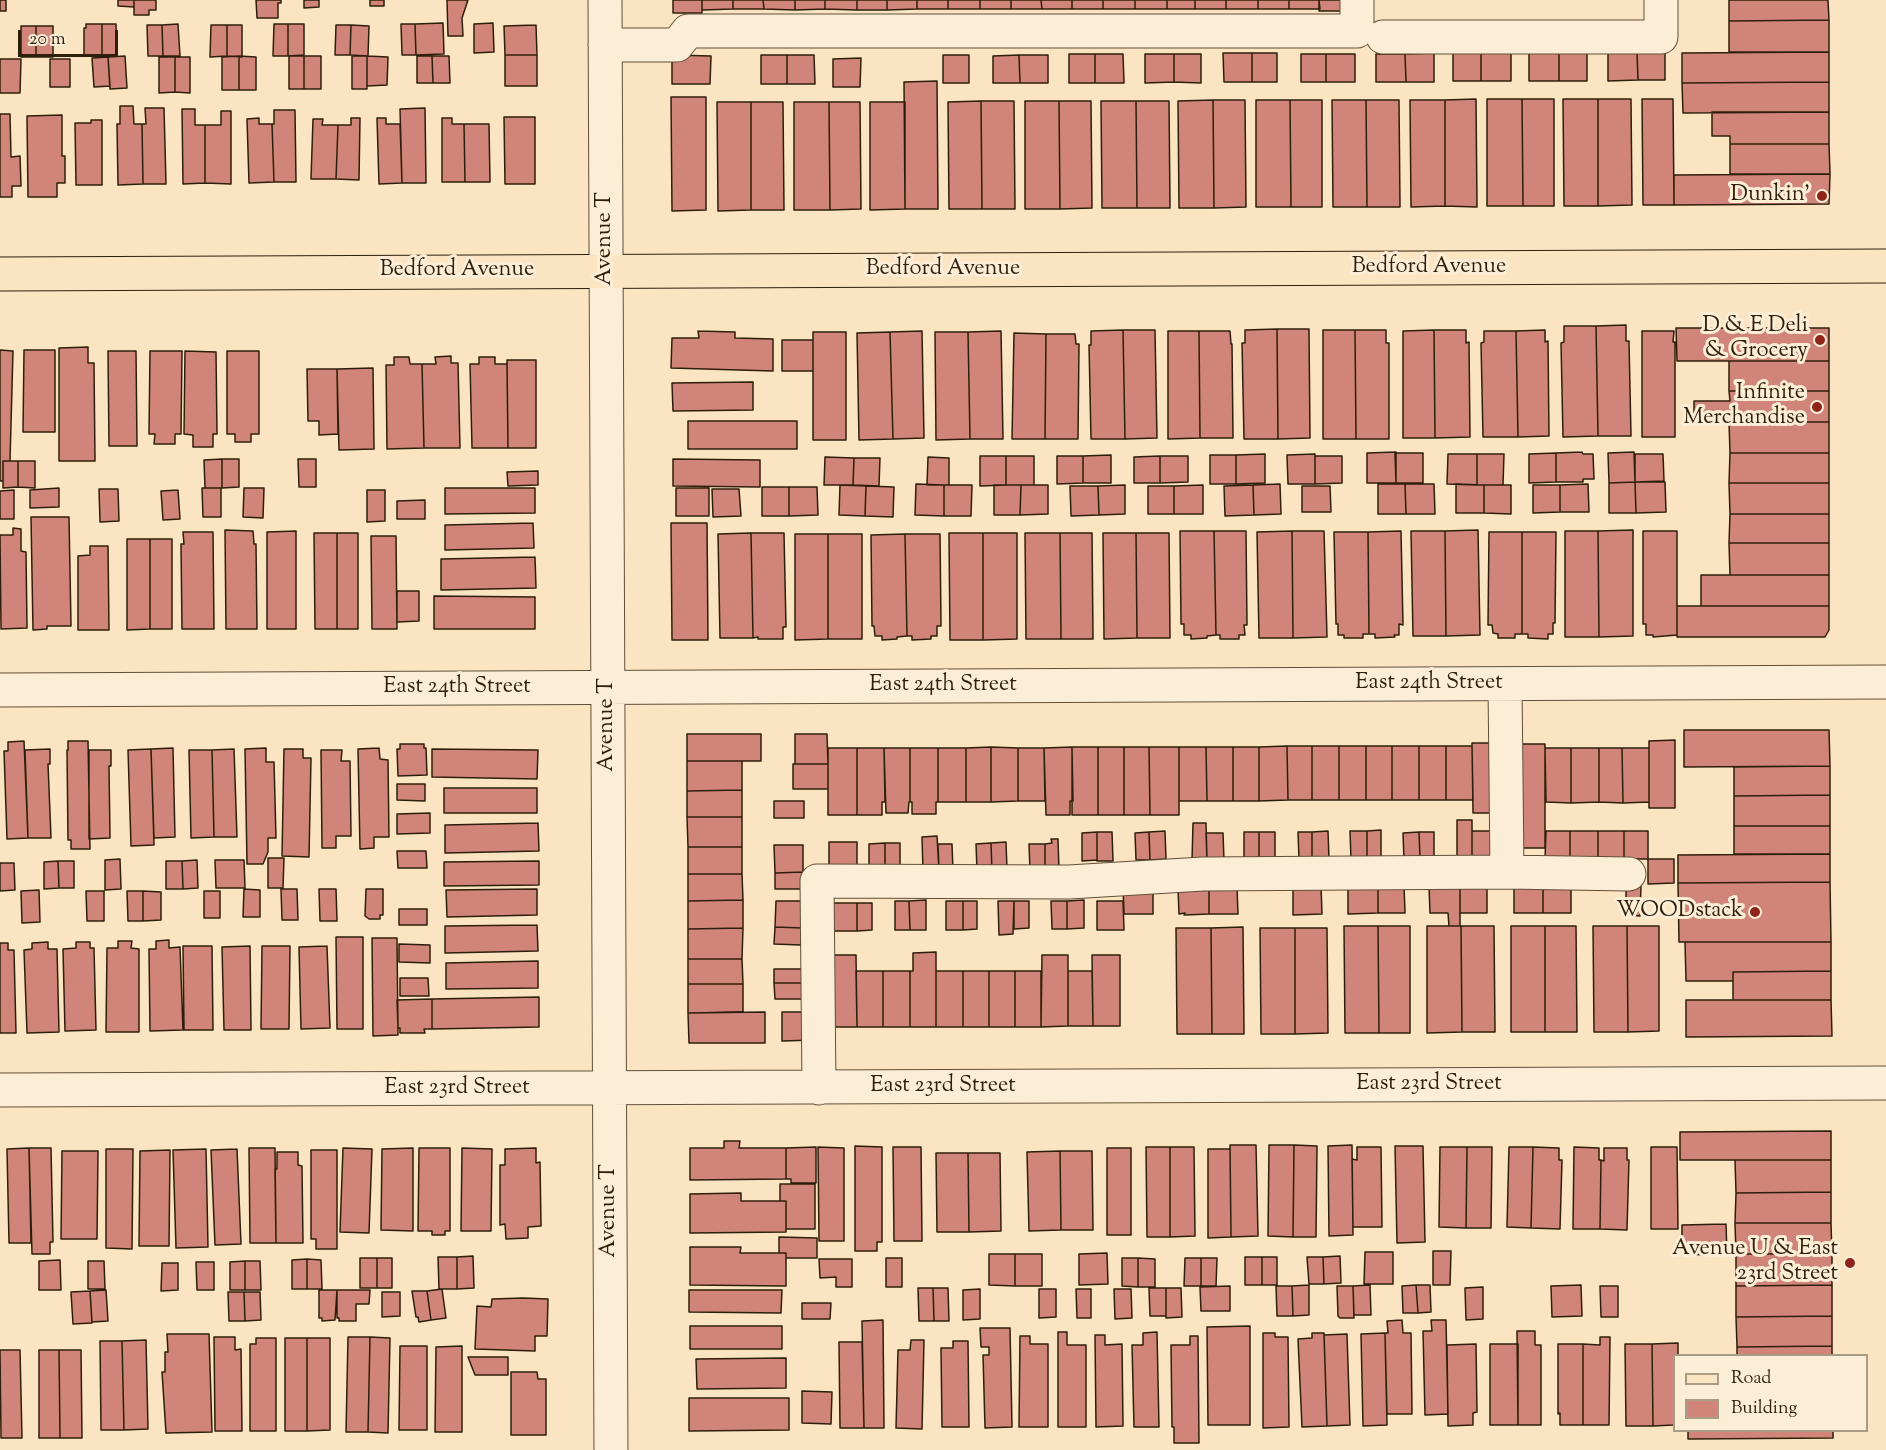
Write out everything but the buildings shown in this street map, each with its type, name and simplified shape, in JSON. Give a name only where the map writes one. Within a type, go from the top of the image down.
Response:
[{"type":"main road","name":"Bedford Avenue","points":[[0,274],[1886,266]]},
{"type":"street","name":"Avenue T","points":[[605,0],[611,1450]]},
{"type":"street","points":[[605,45],[677,45],[688,31],[1357,31],[1357,0]]},
{"type":"street","points":[[1383,37],[1661,37],[1661,0]]},
{"type":"street","name":"East 24th Street","points":[[0,690],[1886,682]]},
{"type":"street","points":[[1505,684],[1507,872]]},
{"type":"street","points":[[819,1088],[817,881],[1069,882],[1203,874],[1507,872],[1629,874]]},
{"type":"street","name":"East 23rd Street","points":[[0,1090],[1886,1083]]},
{"type":"place","name":"Dunkin'","points":[[1822,196]]},
{"type":"place","name":"D & E Deli & Grocery","points":[[1820,340]]},
{"type":"place","name":"Infinite Merchandise","points":[[1817,407]]},
{"type":"place","name":"WOODstack","points":[[1755,912]]},
{"type":"place","name":"Avenue U & East 23rd Street","points":[[1850,1263]]}]
